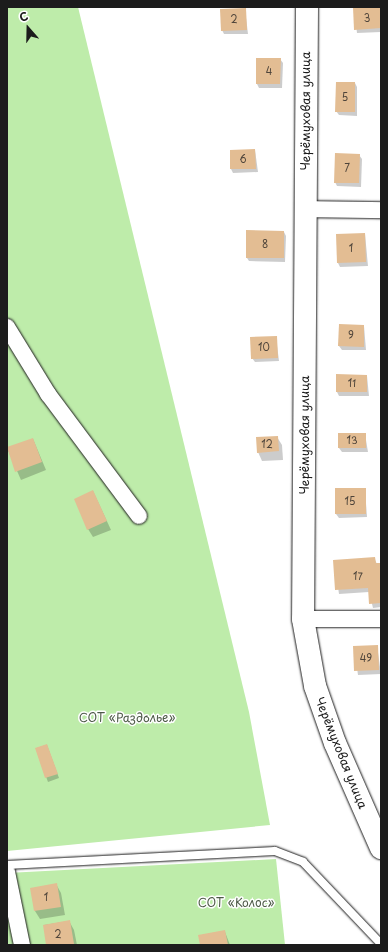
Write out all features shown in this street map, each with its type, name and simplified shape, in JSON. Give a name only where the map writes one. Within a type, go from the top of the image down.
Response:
[{"type":"street","name":"Черёмуховая улица","points":[[307,7],[303,619],[315,686],[336,743],[381,848]]},
{"type":"street","points":[[306,209],[381,210]]},
{"type":"street","points":[[7,327],[48,394],[139,516]]},
{"type":"street","points":[[303,619],[381,620]]},
{"type":"street","points":[[9,876],[22,945]]},
{"type":"lane","points":[[7,865],[274,851],[304,862],[381,944]]},
{"type":"green space","name":"СОТ «Раздолье»","points":[[7,7],[78,7],[249,712],[270,825],[7,851]]},
{"type":"green space","name":"СОТ «Колос»","points":[[276,859],[285,945],[7,945],[7,873]]},
{"type":"building","points":[[353,7],[381,7],[381,28],[354,30]]},
{"type":"building","points":[[246,8],[247,30],[221,31],[220,9]]},
{"type":"building","points":[[256,58],[281,58],[280,84],[256,84]]},
{"type":"building","points":[[336,82],[355,82],[355,112],[335,112]]},
{"type":"building","points":[[255,149],[256,169],[230,169],[230,150]]},
{"type":"building","points":[[335,153],[360,154],[359,183],[334,183]]},
{"type":"building","points":[[246,230],[284,231],[284,258],[246,258]]},
{"type":"building","points":[[365,233],[366,262],[337,263],[336,234]]},
{"type":"building","points":[[339,324],[364,325],[364,347],[338,346]]},
{"type":"building","points":[[277,336],[278,358],[251,359],[250,337]]},
{"type":"building","points":[[336,374],[367,375],[367,392],[336,392]]},
{"type":"building","points":[[338,433],[366,433],[366,448],[338,448]]},
{"type":"building","points":[[278,436],[279,451],[257,453],[256,437]]},
{"type":"building","points":[[33,438],[42,462],[15,472],[7,447]]},
{"type":"building","points":[[335,488],[366,488],[366,514],[335,514]]},
{"type":"building","points":[[93,490],[107,521],[87,530],[74,499]]},
{"type":"building","points":[[375,557],[376,563],[381,563],[381,603],[369,604],[368,588],[335,590],[333,560]]},
{"type":"building","points":[[378,645],[379,670],[354,671],[353,646]]},
{"type":"building","points":[[47,744],[58,774],[45,778],[35,748]]},
{"type":"building","points":[[57,883],[61,907],[34,911],[30,888]]},
{"type":"building","points":[[70,920],[74,944],[46,945],[43,925]]},
{"type":"building","points":[[225,930],[228,945],[200,945],[198,935]]}]
